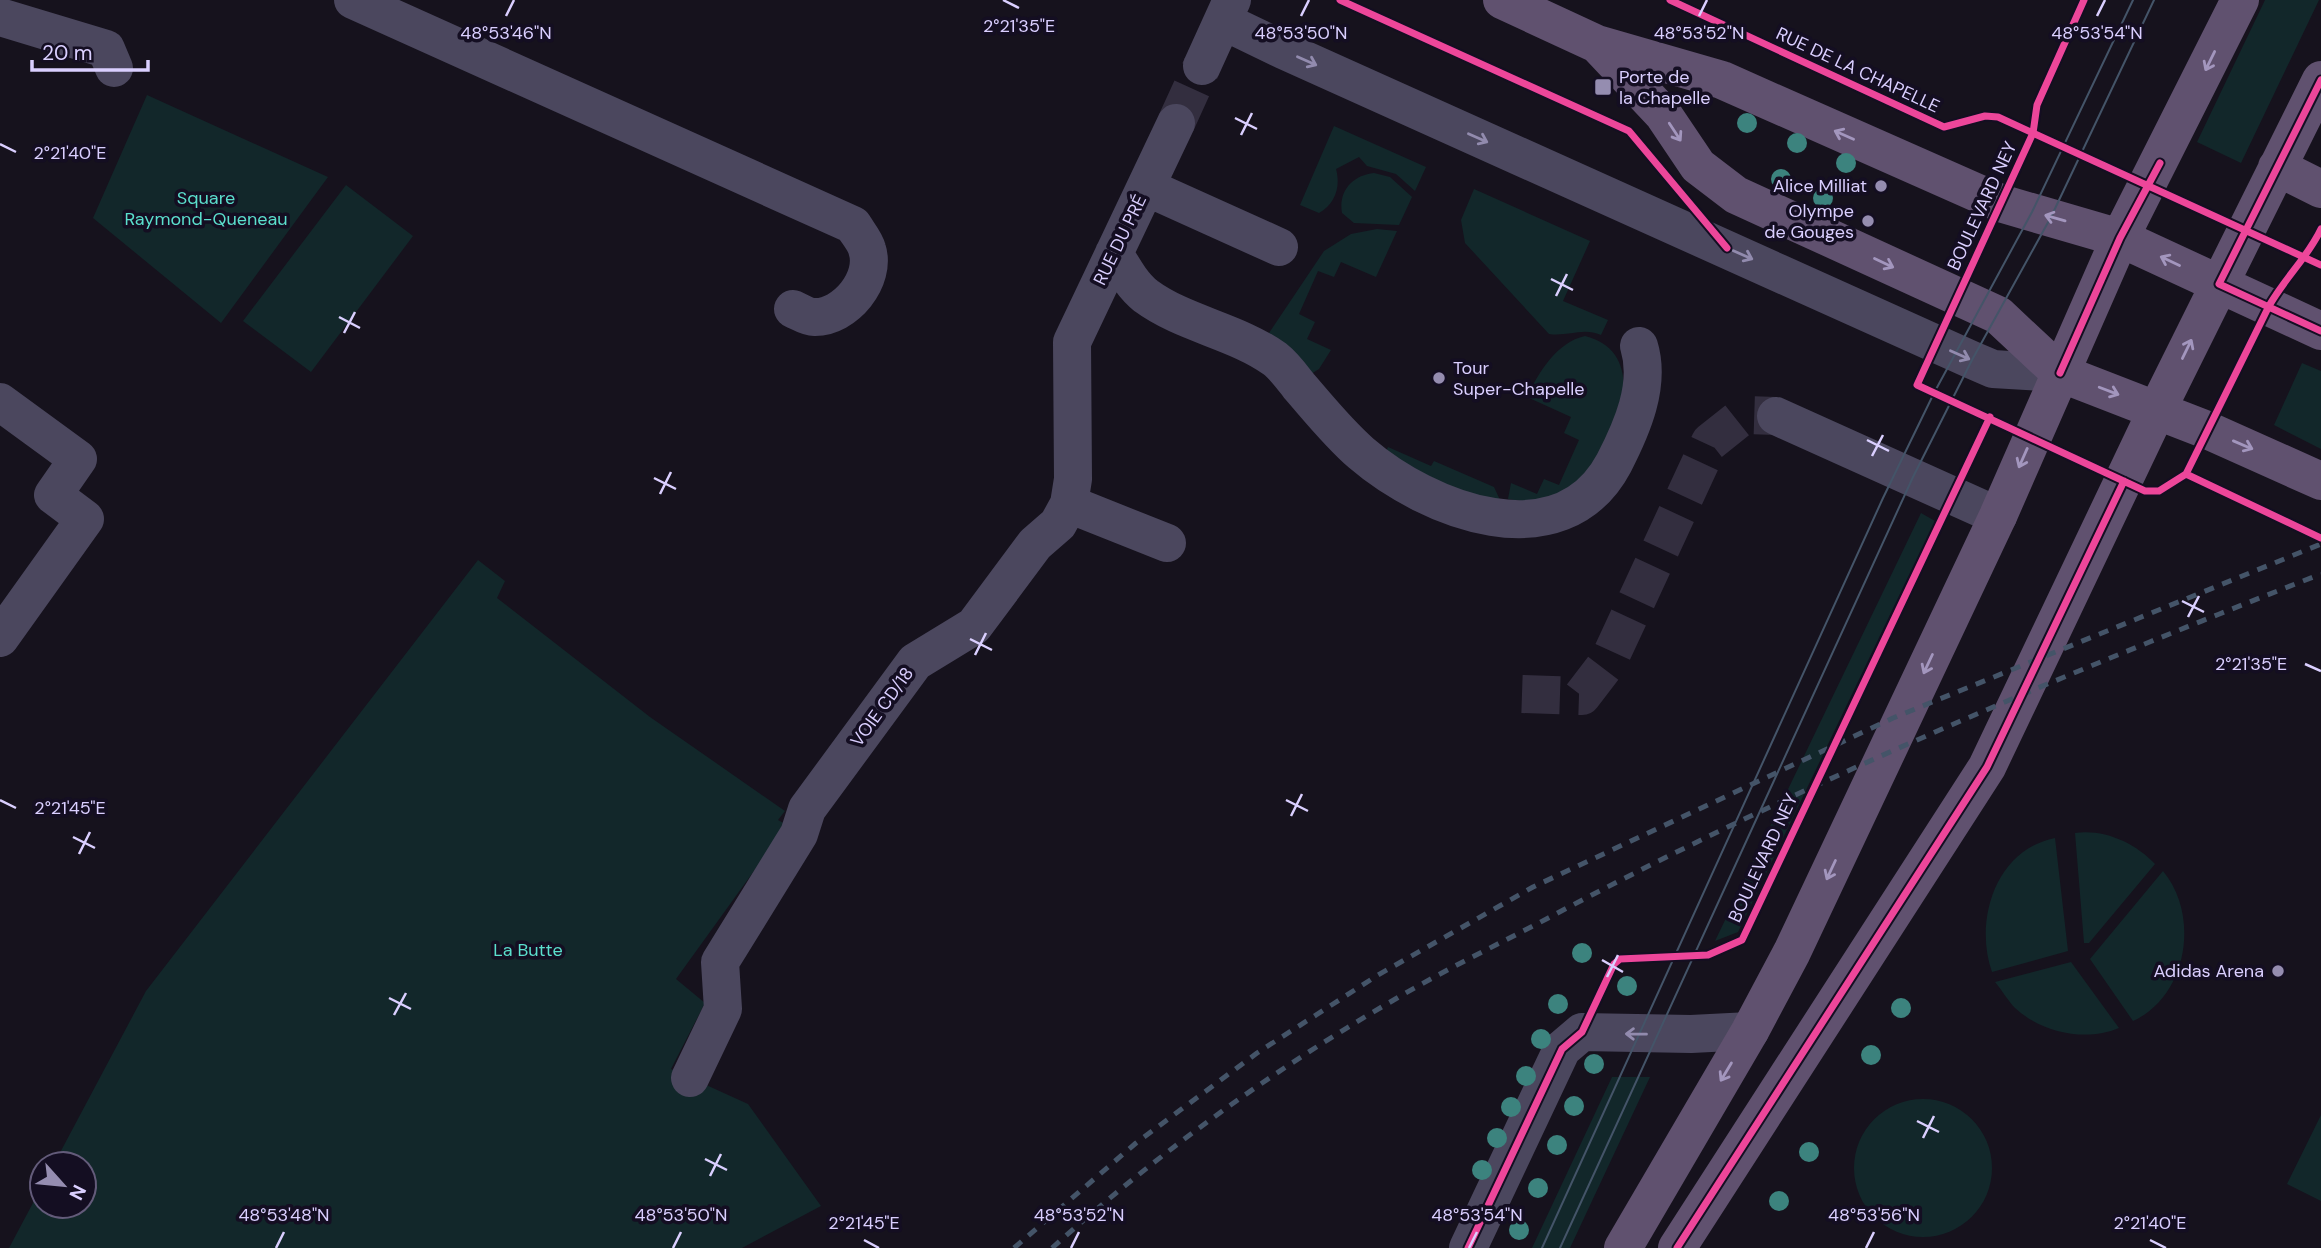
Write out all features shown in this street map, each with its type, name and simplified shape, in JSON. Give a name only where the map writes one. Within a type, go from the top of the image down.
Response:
[{"type":"main road","points":[[1502,0],[1597,44],[1721,80],[2000,203],[2120,238],[2321,331]]},
{"type":"main road","points":[[1623,1248],[1750,1031],[1792,953],[1998,516],[2120,238],[2240,0]]},
{"type":"main road","points":[[1597,44],[1663,114],[1698,166],[1714,181],[1736,195],[1998,315],[2060,373],[2157,410],[2321,481]]},
{"type":"main road","points":[[1677,1248],[1987,767],[2157,410],[2321,80]]},
{"type":"main road","points":[[2277,167],[2321,189]]},
{"type":"street","points":[[353,0],[853,225],[867,248],[869,270],[825,346]]},
{"type":"street","points":[[1202,66],[1228,10],[1331,72],[1972,360],[1993,369],[2060,373]]},
{"type":"street","points":[[0,17],[106,49],[114,68]]},
{"type":"street","name":"RUE DU PRÉ","points":[[1070,359],[1072,342],[1176,123]]},
{"type":"street","points":[[1146,187],[1279,247]]},
{"type":"street","points":[[1114,253],[1144,294],[1163,306],[1253,345],[1277,360],[1341,434],[1398,481],[1440,504],[1486,517],[1523,519],[1561,513],[1588,497],[1607,476],[1625,442],[1638,407],[1644,363],[1639,346]]},
{"type":"street","points":[[793,309],[812,317],[831,315],[854,299]]},
{"type":"street","name":"VOIE CD/18","points":[[690,1078],[723,1009],[720,962],[799,834],[807,809],[915,662],[974,626],[1035,544],[1058,524],[1069,504],[1073,479],[1070,359]]},
{"type":"street","points":[[0,402],[78,460],[53,495],[85,519],[0,638]]},
{"type":"street","points":[[1776,416],[1998,516]]},
{"type":"street","points":[[1069,504],[1167,543]]},
{"type":"street","points":[[1468,1248],[1562,1049],[1581,1032],[1691,1034],[1750,1031]]},
{"type":"green space","points":[[2265,0],[2319,0],[2241,163],[2197,142]]},
{"type":"green space","name":"Square Raymond-Queneau","points":[[147,95],[328,177],[221,323],[93,218]]},
{"type":"green space","points":[[1334,126],[1426,167],[1415,191],[1396,174],[1367,166],[1359,157],[1336,169],[1338,182],[1335,194],[1325,209],[1319,213],[1300,205]]},
{"type":"green space","points":[[1374,173],[1390,177],[1412,197],[1399,225],[1354,223],[1342,213],[1342,198],[1349,186],[1360,177]]},
{"type":"green space","points":[[346,185],[413,236],[311,372],[243,321]]},
{"type":"green space","points":[[1474,189],[1590,241],[1563,301],[1608,320],[1601,335],[1588,332],[1549,334],[1465,243],[1461,220]]},
{"type":"green space","points":[[1377,229],[1397,231],[1376,277],[1341,262],[1334,277],[1318,271],[1299,314],[1315,322],[1307,339],[1331,350],[1319,369],[1311,374],[1269,333],[1324,251],[1351,234]]},
{"type":"green space","points":[[1585,336],[1603,343],[1615,355],[1622,370],[1624,389],[1598,468],[1551,506],[1508,499],[1511,483],[1537,494],[1544,479],[1559,485],[1579,440],[1564,433],[1571,417],[1527,397],[1543,369],[1557,352],[1575,339]]},
{"type":"green space","points":[[2302,363],[2321,371],[2321,449],[2274,425]]},
{"type":"green space","points":[[1388,447],[1431,466],[1434,461],[1494,487],[1500,500],[1495,510],[1385,454]]},
{"type":"green space","points":[[1921,513],[1935,521],[1738,932],[1715,941]]},
{"type":"green space","name":"La Butte","points":[[478,560],[505,581],[497,598],[650,717],[785,811],[778,820],[787,825],[676,979],[705,1003],[671,1069],[748,1104],[821,1206],[742,1248],[9,1248],[28,1212],[28,1220],[98,1220],[98,1150],[61,1150],[146,991]]},
{"type":"green space","points":[[2075,833],[2097,833],[2119,839],[2155,864],[2089,943],[2084,943]]},
{"type":"green space","points":[[2055,838],[2068,951],[1992,972],[1986,931],[1994,890],[2017,857],[2034,845]]},
{"type":"green space","points":[[2163,871],[2175,889],[2182,909],[2182,953],[2176,974],[2166,993],[2152,1009],[2133,1021],[2090,959]]},
{"type":"green space","points":[[2071,962],[2119,1028],[2093,1034],[2065,1033],[2051,1029],[2026,1017],[2015,1008],[1995,982]]},
{"type":"green space","points":[[1612,1077],[1650,1077],[1570,1248],[1532,1248]]},
{"type":"green space","points":[[1923,1099],[1949,1104],[1972,1119],[1987,1142],[1992,1168],[1987,1194],[1972,1217],[1949,1232],[1923,1237],[1897,1232],[1874,1217],[1859,1194],[1854,1168],[1859,1142],[1874,1119],[1897,1104]]},
{"type":"green space","points":[[2321,1115],[2321,1201],[2287,1184]]},
{"type":"tunnel","points":[[1176,123],[1202,66]]},
{"type":"tunnel","points":[[1522,694],[1582,696],[1608,662],[1710,442],[1744,415],[1776,416]]},
{"type":"tram line","points":[[1542,1248],[1883,498],[1934,393],[2032,212],[2133,0]]},
{"type":"tram line","points":[[1560,1248],[1913,477],[1972,360],[2051,217],[2154,0]]},
{"type":"railway","points":[[1014,1248],[1136,1143],[1257,1053],[1378,975],[1533,887],[1893,718],[2321,544]]},
{"type":"railway","points":[[1052,1248],[1173,1147],[1259,1085],[1347,1028],[1452,968],[1740,821],[1835,777],[2028,692],[2321,574]]},
{"type":"cycle path","points":[[1340,0],[1629,131],[1727,248]]},
{"type":"cycle path","name":"RUE DE LA CHAPELLE","points":[[1670,0],[1944,127],[1985,116],[1998,117],[2321,265]]},
{"type":"cycle path","name":"BOULEVARD NEY","points":[[2084,0],[2037,105],[2033,133],[1917,385],[2145,491],[2159,491],[2186,474]]},
{"type":"cycle path","points":[[2321,80],[2219,284],[2321,331]]},
{"type":"cycle path","points":[[2060,373],[2120,238],[2160,163]]},
{"type":"cycle path","points":[[2186,474],[2269,306],[2321,229]]},
{"type":"cycle path","name":"BOULEVARD NEY","points":[[1468,1248],[1562,1049],[1582,1032],[1614,964],[1620,959],[1708,955],[1742,940],[1990,417]]},
{"type":"cycle path","points":[[2186,474],[2321,538]]},
{"type":"cycle path","points":[[1677,1248],[1987,767],[2124,481]]},
{"type":"place","name":"Porte de la Chapelle","points":[[1603,87]]},
{"type":"place","name":"Alice Milliat","points":[[1881,186]]},
{"type":"place","name":"Olympe de Gouges","points":[[1868,221]]},
{"type":"place","name":"Tour Super-Chapelle","points":[[1439,378]]},
{"type":"place","name":"Adidas Arena","points":[[2278,971]]}]
